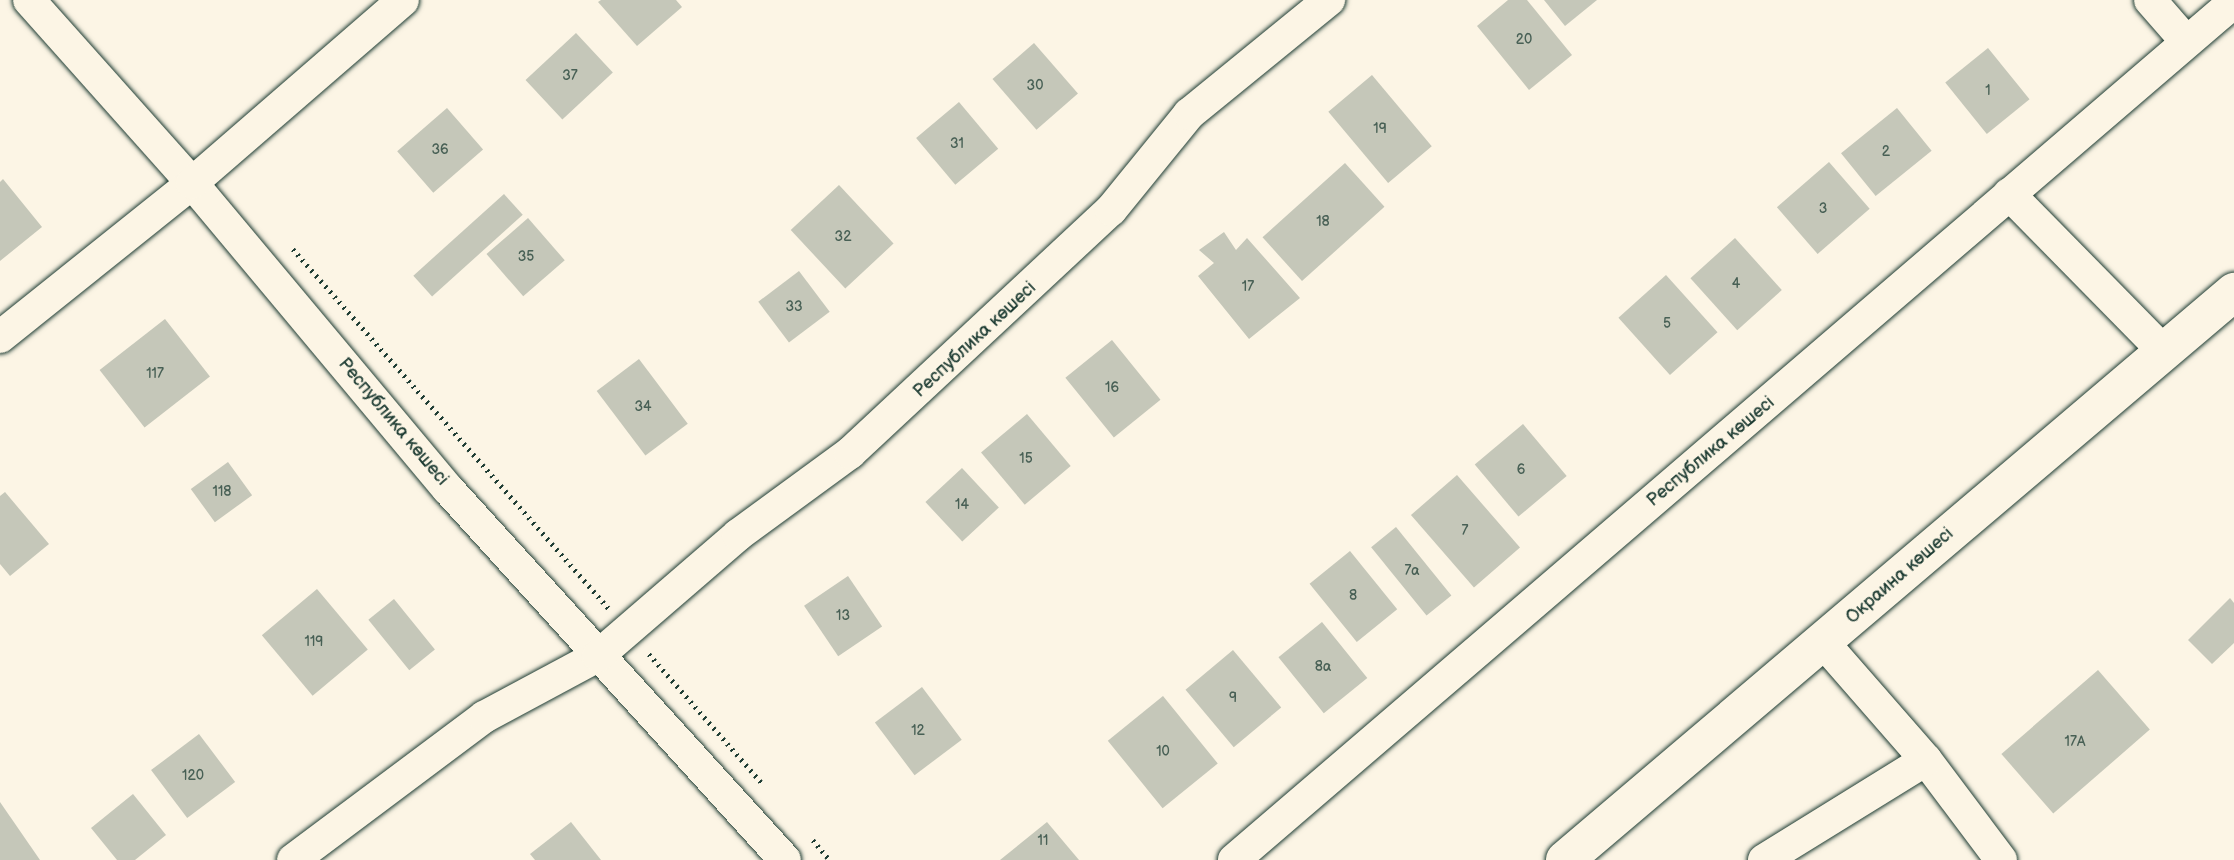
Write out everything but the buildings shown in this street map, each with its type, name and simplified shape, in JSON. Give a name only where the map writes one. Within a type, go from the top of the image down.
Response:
[{"type":"main road","name":"Окраина көшесі","points":[[1565,860],[2234,292]]},
{"type":"street","name":"Республика көшесі","points":[[29,0],[191,183],[448,489],[785,860]]},
{"type":"street","points":[[0,337],[191,183],[403,0]]},
{"type":"street","name":"Республика көшесі","points":[[293,860],[484,717],[598,656],[738,536],[850,453],[926,386],[1111,210],[1189,114],[1329,0]]},
{"type":"street","points":[[2150,0],[2185,40]]},
{"type":"street","name":"Республика көшесі","points":[[1234,860],[2185,40],[2234,2]]},
{"type":"street","points":[[2009,194],[2164,352]]},
{"type":"street","points":[[1823,642],[1926,760],[2001,860]]},
{"type":"street","points":[[1764,860],[1926,760]]},
{"type":"path","points":[[289,245],[766,787]]},
{"type":"path","points":[[803,829],[830,860]]}]
